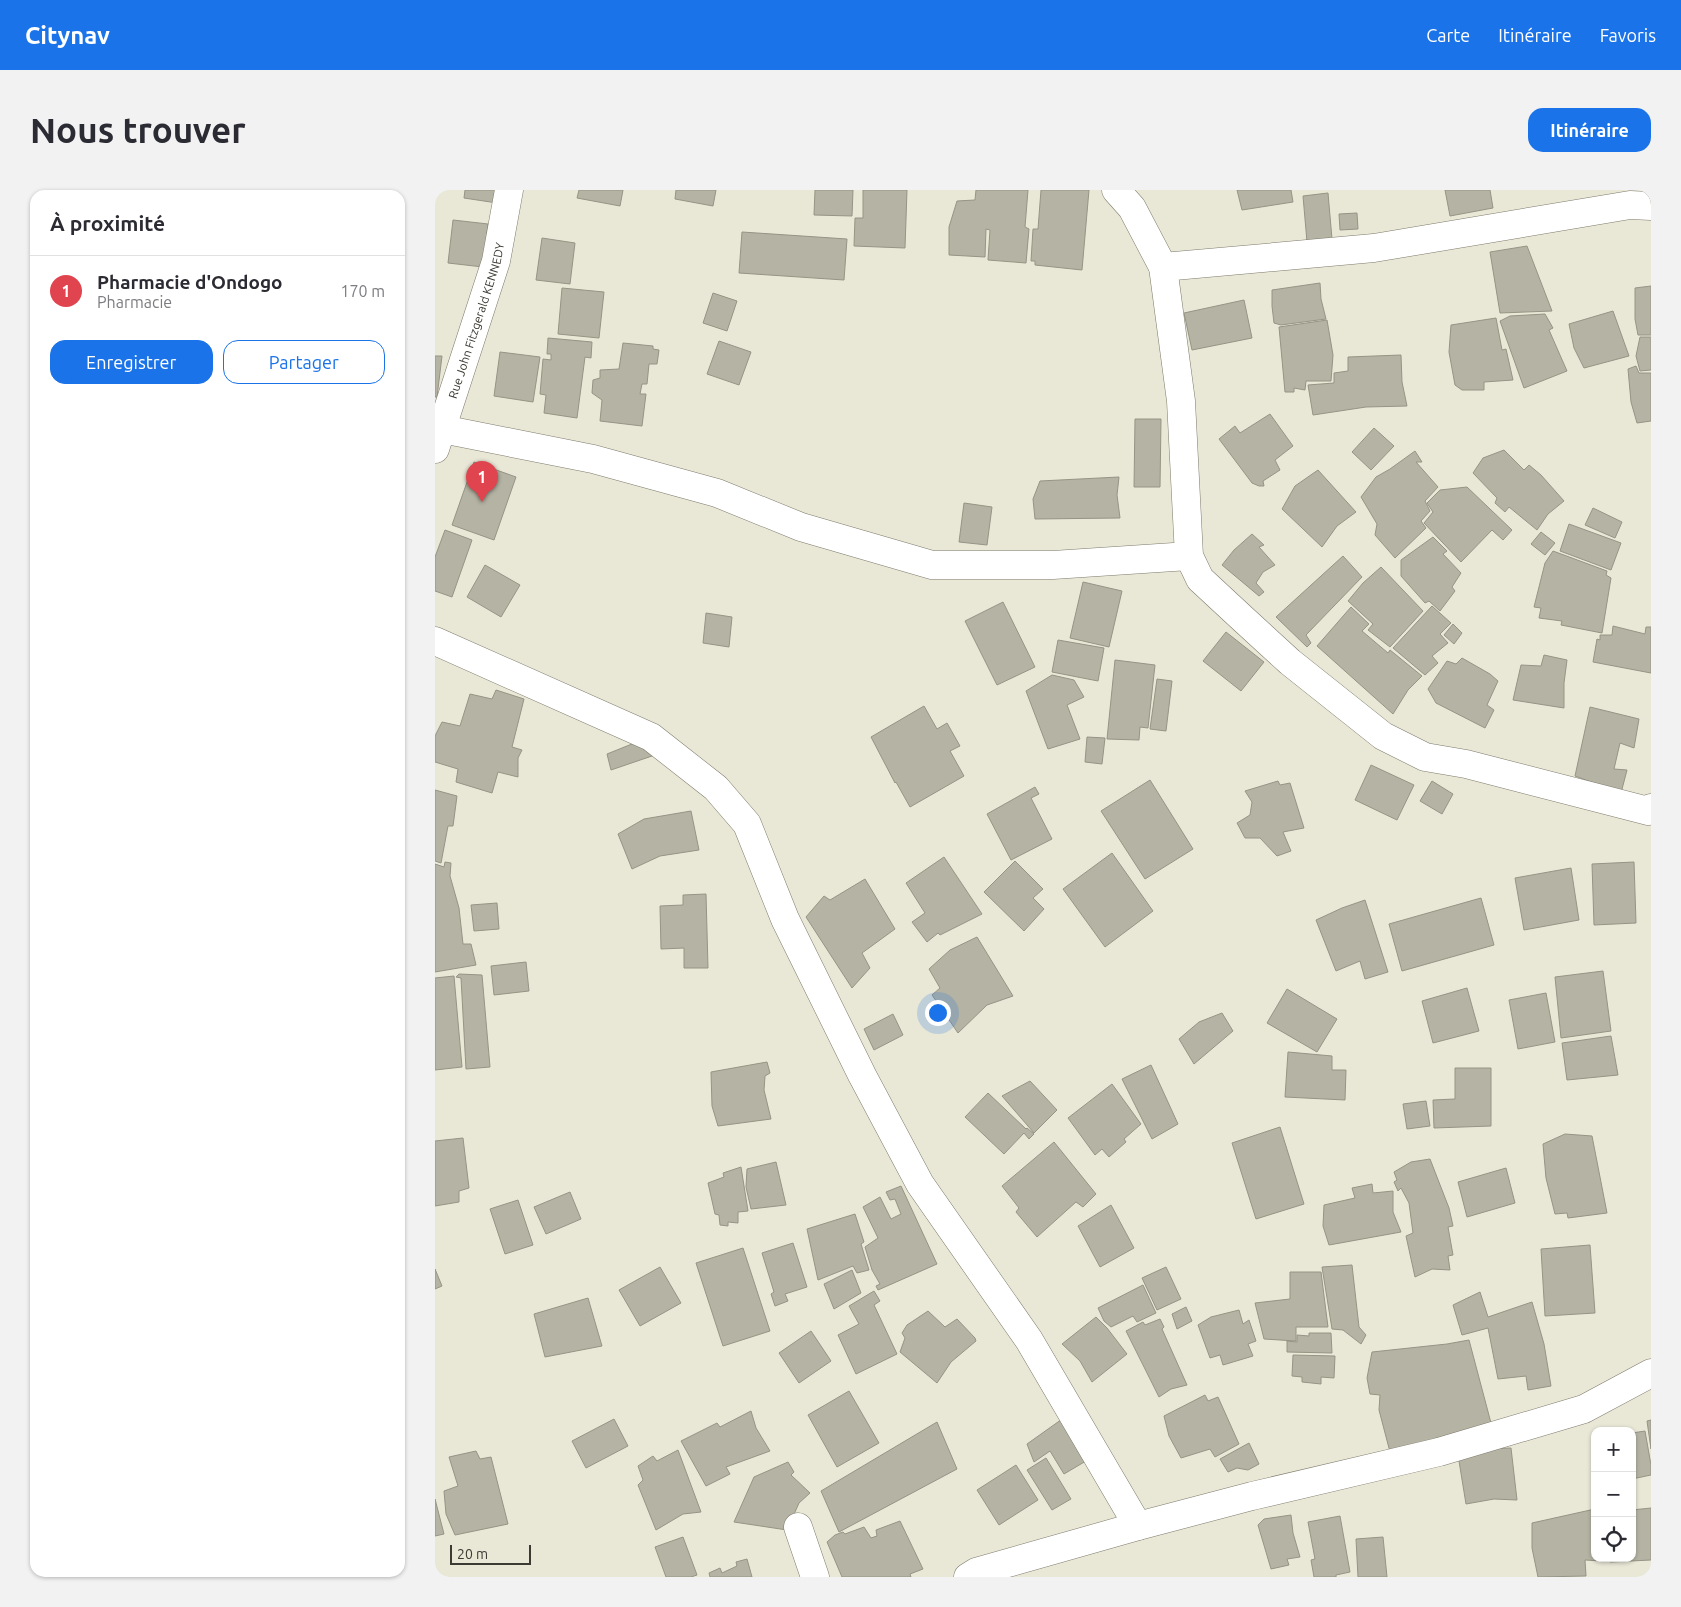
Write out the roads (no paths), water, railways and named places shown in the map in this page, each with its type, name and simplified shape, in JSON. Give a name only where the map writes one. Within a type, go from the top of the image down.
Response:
[{"type":"street","name":"Rue John Fitzgerald KENNEDY","points":[[439,439],[468,343],[496,261],[509,190]]},
{"type":"street","points":[[1116,190],[1132,208],[1163,267],[1181,401],[1189,556],[1200,579],[1290,662],[1383,736],[1425,757],[1466,764],[1650,811]]},
{"type":"street","points":[[1163,267],[1374,248],[1630,205],[1651,206]]},
{"type":"street","points":[[439,439],[593,459],[717,493],[801,527],[932,565],[1053,565],[1189,556]]},
{"type":"street","points":[[435,641],[651,737],[716,788],[747,824],[785,919],[862,1075],[920,1184],[1029,1340],[1138,1526]]},
{"type":"street","points":[[968,1577],[975,1572],[1138,1526],[1252,1496],[1439,1452],[1575,1412],[1651,1373]]},
{"type":"street","points":[[798,1527],[815,1577]]},
{"type":"place","name":"Pharmacie d'Ondogo","points":[[482,502]]}]
